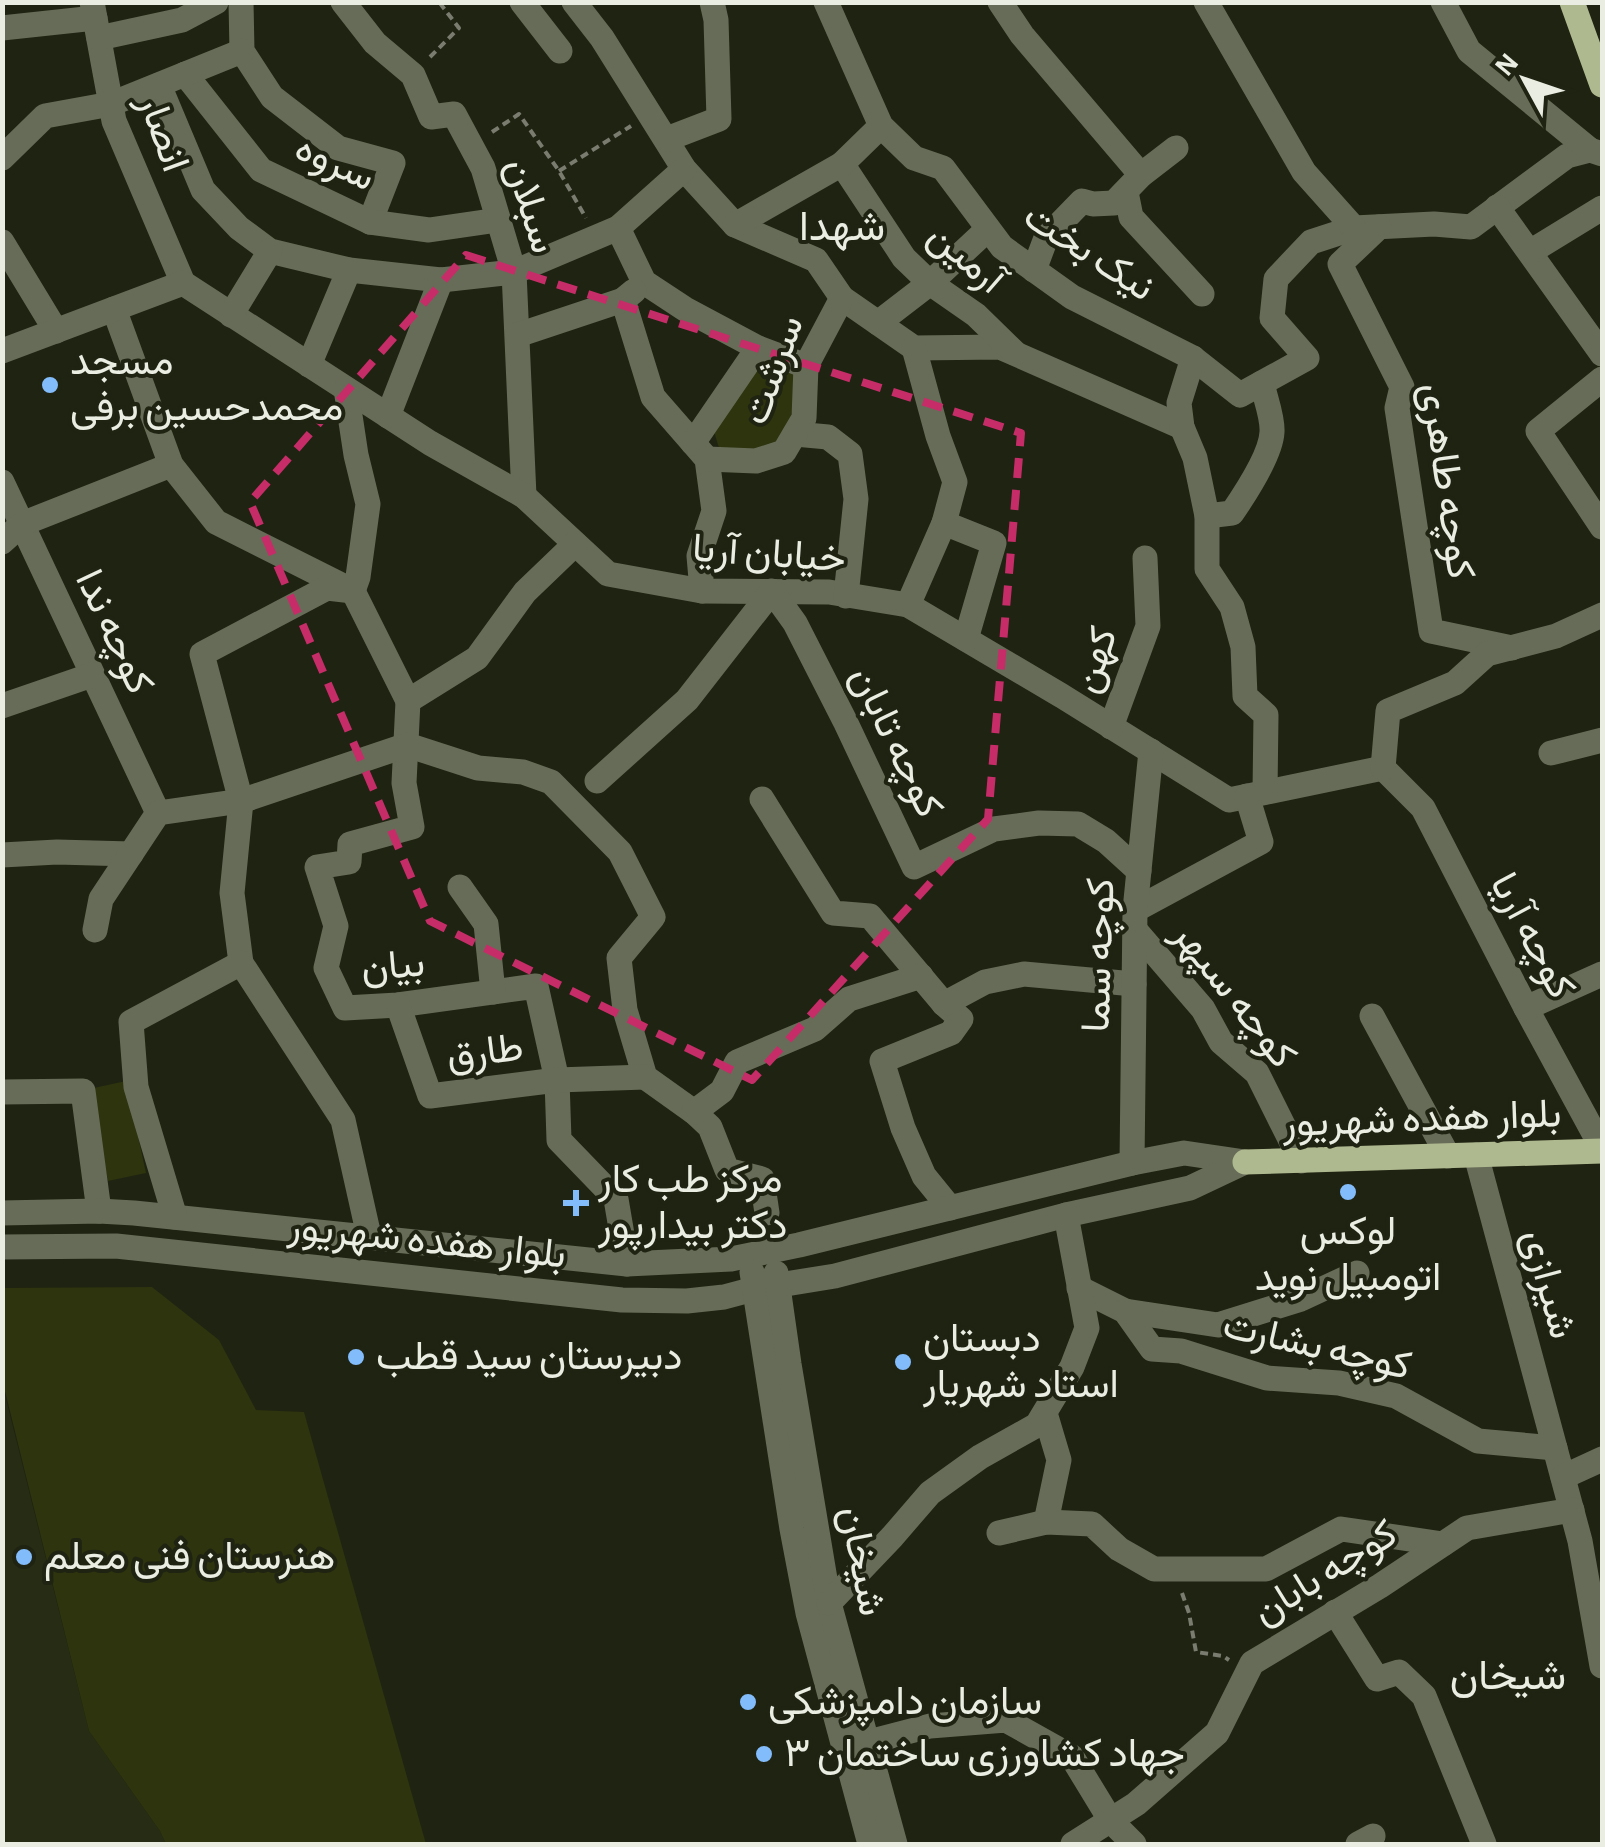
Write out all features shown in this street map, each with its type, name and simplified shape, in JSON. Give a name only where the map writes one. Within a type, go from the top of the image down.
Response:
[{"type":"main road","points":[[1572,2],[1602,85]]},
{"type":"main road","name":"بلوار هفده شهریور","points":[[1245,1162],[1602,1150]]},
{"type":"street","points":[[2,28],[95,20],[182,20],[216,2]]},
{"type":"street","points":[[241,2],[242,52],[272,98],[338,148],[394,163],[370,222]]},
{"type":"street","name":"سبلان","points":[[343,2],[375,42],[413,74],[431,117],[454,114],[484,168],[514,272],[524,496]]},
{"type":"street","points":[[522,2],[560,51]]},
{"type":"street","points":[[574,2],[602,38],[684,170],[736,226],[816,260],[842,298],[914,348],[1000,347],[1182,427]]},
{"type":"street","points":[[667,139],[719,119],[712,2]]},
{"type":"street","name":"نیک بخت","points":[[826,2],[881,126],[914,158],[943,168],[1002,247],[1072,296],[1251,389]]},
{"type":"street","points":[[1000,2],[1132,184]]},
{"type":"street","points":[[1206,2],[1304,172],[1366,227]]},
{"type":"street","points":[[1443,2],[1469,51],[1596,152]]},
{"type":"street","name":"انصار","points":[[95,20],[114,121],[183,284]]},
{"type":"street","points":[[2,158],[45,116],[110,104],[242,52]]},
{"type":"street","name":"سروه","points":[[185,74],[261,170],[370,222],[429,230],[498,220]]},
{"type":"street","points":[[159,84],[203,190],[238,228],[270,251],[348,270],[441,280],[514,272],[607,232],[684,170]]},
{"type":"street","points":[[736,226],[842,164],[881,126]]},
{"type":"street","points":[[1034,270],[1046,238],[1082,201],[1114,203],[1176,148]]},
{"type":"street","points":[[1207,516],[1232,513],[1263,460],[1272,432],[1251,389],[1307,358],[1272,318],[1276,278],[1311,242],[1366,227],[1471,227],[1567,156],[1596,152]]},
{"type":"street","name":"آرمین","points":[[842,164],[904,258],[930,283],[976,315],[1015,353]]},
{"type":"street","points":[[1132,184],[1127,197],[1131,217],[1202,294]]},
{"type":"street","points":[[1497,207],[1602,354]]},
{"type":"street","points":[[1530,252],[1602,208]]},
{"type":"street","name":"کوچه طاهری","points":[[1366,227],[1340,264],[1402,388],[1396,408],[1431,631],[1512,648]]},
{"type":"street","points":[[878,323],[930,283],[988,228]]},
{"type":"street","points":[[607,232],[644,282],[758,348],[806,366]]},
{"type":"street","points":[[2,242],[56,331]]},
{"type":"street","points":[[231,314],[270,251]]},
{"type":"street","points":[[308,364],[348,270]]},
{"type":"street","points":[[388,416],[441,280]]},
{"type":"street","points":[[518,335],[623,300],[644,282]]},
{"type":"street","points":[[2,351],[183,284]]},
{"type":"street","name":"خیابان آریا","points":[[183,284],[430,444],[524,496],[608,574],[702,591],[829,592],[908,605],[1229,800],[1384,768]]},
{"type":"street","name":"سرشت","points":[[700,451],[756,460],[784,452],[804,418],[806,366],[842,298]]},
{"type":"street","points":[[623,300],[653,397],[700,451],[714,511],[699,556],[702,591]]},
{"type":"street","points":[[114,309],[171,465],[216,522],[353,592],[408,701],[407,745]]},
{"type":"street","points":[[700,451],[758,348]]},
{"type":"street","points":[[908,605],[944,523],[955,482],[914,348]]},
{"type":"street","points":[[1135,920],[1262,842],[1256,794],[1266,715],[1245,696],[1243,647],[1232,606],[1206,569],[1207,516],[1179,404],[1193,358]]},
{"type":"street","points":[[1600,518],[1538,431],[1602,379]]},
{"type":"street","points":[[346,389],[368,504],[353,592]]},
{"type":"street","points":[[795,434],[828,437],[850,454],[856,499],[846,596]]},
{"type":"street","points":[[2,542],[22,524],[171,465]]},
{"type":"street","name":"کوچه ندا","points":[[2,482],[158,813]]},
{"type":"street","points":[[944,523],[994,543],[966,639]]},
{"type":"street","points":[[408,701],[478,658],[525,592],[575,544]]},
{"type":"street","name":"کهن","points":[[1111,726],[1148,626],[1145,558]]},
{"type":"street","points":[[353,592],[326,588],[202,654],[241,801],[232,893],[242,962],[344,1120],[369,1236]]},
{"type":"street","points":[[596,781],[687,700],[772,592]]},
{"type":"street","name":"کوچه تابان","points":[[772,592],[804,640],[914,867],[994,828],[1039,823],[1078,824],[1106,841],[1139,871]]},
{"type":"street","points":[[1384,768],[1388,711],[1455,683],[1487,654],[1556,636],[1602,616]]},
{"type":"street","points":[[2,706],[92,675]]},
{"type":"street","points":[[1551,754],[1602,740]]},
{"type":"street","points":[[95,930],[100,899],[158,813],[241,801],[407,745],[478,768],[523,772],[552,782],[620,852],[653,917],[619,958],[624,1010],[645,1076],[710,1127],[728,1170],[762,1179],[767,1213]]},
{"type":"street","name":"بیان","points":[[407,745],[404,783],[412,827],[350,844],[349,862],[317,867],[336,926],[326,968],[345,1008],[398,1005],[536,986],[557,1080]]},
{"type":"street","name":"کوچه سما","points":[[1132,1163],[1135,920],[1151,751]]},
{"type":"street","name":"کوچه آریا","points":[[1384,768],[1422,808],[1602,1150]]},
{"type":"street","points":[[762,800],[833,913],[870,916],[961,1019],[951,1033],[882,1061],[902,1128],[924,1176],[950,1208]]},
{"type":"street","points":[[2,855],[131,854]]},
{"type":"street","points":[[460,887],[486,924],[493,992]]},
{"type":"street","name":"کوچه سپهر","points":[[1135,920],[1203,1009],[1221,1042],[1257,1074],[1301,1161]]},
{"type":"street","points":[[175,1217],[136,1087],[132,1022],[242,962]]},
{"type":"street","points":[[944,1004],[986,982],[1024,974],[1134,984]]},
{"type":"street","points":[[1526,1008],[1602,974]]},
{"type":"street","points":[[694,1112],[722,1091],[737,1062],[815,1030],[850,999],[921,976]]},
{"type":"street","name":"طارق","points":[[398,1005],[430,1096],[557,1080],[645,1076]]},
{"type":"street","points":[[1372,1016],[1448,1156]]},
{"type":"street","points":[[557,1080],[559,1140],[616,1199],[628,1264]]},
{"type":"street","points":[[2,1092],[84,1091],[100,1211]]},
{"type":"street","name":"بلوار هفده شهریور","points":[[2,1213],[100,1211],[628,1264],[690,1262],[762,1252],[1184,1152],[1245,1162]]},
{"type":"street","name":"شیرازی","points":[[1476,1155],[1580,1541],[1602,1666]]},
{"type":"street","name":"بلوار هفده شهریور","points":[[2,1247],[116,1246],[622,1300],[687,1301],[835,1276],[1190,1188],[1245,1162]]},
{"type":"street","points":[[829,1603],[930,1492],[980,1457],[1037,1426],[1072,1368],[1086,1328],[1066,1216]]},
{"type":"street","points":[[762,1252],[766,1288]]},
{"type":"street","points":[[1125,1311],[1218,1325],[1301,1298],[1357,1274]]},
{"type":"street","name":"شیخان","points":[[766,1288],[829,1603],[870,1844]]},
{"type":"street","name":"شیخان","points":[[766,1288],[792,1529],[808,1612],[854,1745],[895,1844]]},
{"type":"street","name":"کوچه بشارت","points":[[1079,1288],[1125,1311],[1152,1349],[1181,1351],[1268,1378],[1339,1383],[1396,1396],[1478,1441],[1555,1448]]},
{"type":"street","points":[[1044,1414],[1058,1460],[1046,1522]]},
{"type":"street","points":[[1563,1477],[1602,1459]]},
{"type":"street","name":"کوچه بابان","points":[[1074,1844],[1136,1804],[1217,1733],[1252,1663],[1467,1528],[1572,1510]]},
{"type":"street","points":[[999,1534],[1046,1522],[1092,1524],[1120,1549],[1154,1569],[1266,1569],[1341,1528],[1442,1544]]},
{"type":"street","points":[[1335,1612],[1377,1680],[1398,1672],[1424,1696],[1484,1844]]},
{"type":"street","points":[[854,1745],[930,1726],[1006,1720],[1072,1757],[1111,1821],[1134,1844]]},
{"type":"path","points":[[413,74],[459,28],[440,2]]},
{"type":"path","points":[[472,146],[519,114],[607,232]]},
{"type":"path","points":[[559,171],[650,114]]},
{"type":"path","points":[[1174,1569],[1189,1613],[1196,1652],[1223,1656],[1247,1671]]},
{"type":"highlighted area","points":[[466,255],[1021,433],[988,819],[752,1080],[430,921],[250,502]]},
{"type":"shaded area","points":[[765,353],[799,371],[789,429],[774,447],[741,459],[719,448],[712,425]]},
{"type":"shaded area","points":[[126,1081],[146,1173],[108,1181],[89,1089]]},
{"type":"shaded area","points":[[152,1287],[219,1340],[256,1410],[304,1412],[426,1844],[166,1844],[89,1731],[3,1383],[3,1288]]},
{"type":"shaded area","name":"هنرستان فنی معلم","points":[[2,1383],[89,1731],[166,1844],[3,1844]]},
{"type":"place","name":"مسجد محمدحسین برفی","points":[[50,385]]},
{"type":"place","name":"لوکس اتومبیل نوید","points":[[1348,1192]]},
{"type":"place","name":"مرکز طب کار دکتر بیدارپور","points":[[576,1203]]},
{"type":"place","name":"دبیرستان سید قطب","points":[[356,1357]]},
{"type":"place","name":"دبستان استاد شهریار","points":[[903,1362]]},
{"type":"place","name":"هنرستان فنی معلم","points":[[24,1557]]},
{"type":"place","name":"سازمان دامپزشکی","points":[[748,1702]]},
{"type":"place","name":"جهاد کشاورزی ساختمان ۳","points":[[764,1754]]},
{"type":"district","name":"شهدا","points":[[842,227]]},
{"type":"district","name":"شیخان","points":[[1508,1676]]}]
